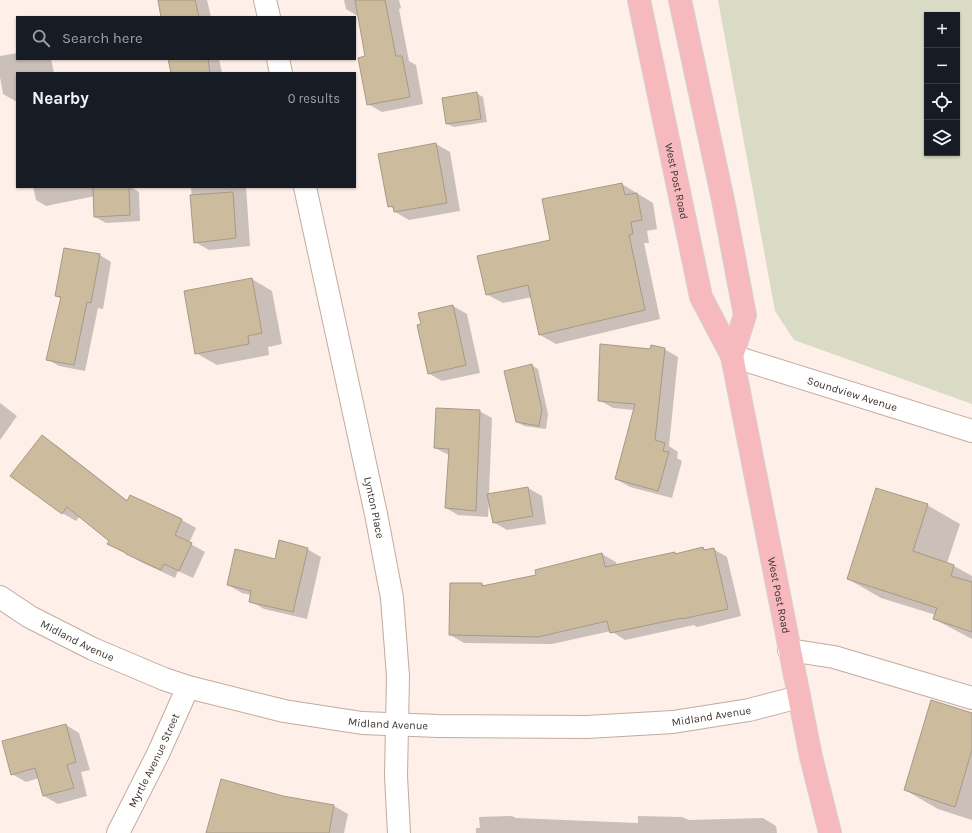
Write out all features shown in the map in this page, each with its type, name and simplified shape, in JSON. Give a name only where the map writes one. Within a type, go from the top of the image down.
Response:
[{"type":"main road","name":"West Post Road","points":[[639,0],[701,296],[732,356],[789,650],[811,757],[830,833]]},
{"type":"main road","name":"West Post Road","points":[[680,0],[723,200],[745,315],[732,356]]},
{"type":"street","points":[[265,0],[269,16]]},
{"type":"street","points":[[278,60],[280,72]]},
{"type":"street","name":"Lynton Place","points":[[305,188],[376,514],[392,598],[398,676],[396,776],[399,833]]},
{"type":"street","name":"Soundview Avenue","points":[[732,356],[972,431]]},
{"type":"street","name":"Midland Avenue","points":[[0,597],[30,617],[93,649],[164,679],[188,687],[284,711],[362,723],[587,726],[673,722],[749,710],[799,697]]},
{"type":"street","points":[[789,650],[834,657],[972,698]]},
{"type":"street","name":"Myrtle Avenue Street","points":[[118,833],[158,754],[188,687]]},
{"type":"green space","points":[[718,0],[972,0],[972,404],[794,340],[775,311]]},
{"type":"building","points":[[158,0],[195,0],[199,16],[161,16]]},
{"type":"building","points":[[355,0],[385,0],[396,56],[402,56],[410,97],[367,105],[358,58],[365,56]]},
{"type":"building","points":[[168,60],[208,60],[210,72],[171,72]]},
{"type":"building","points":[[477,92],[481,119],[446,124],[442,98]]},
{"type":"building","points":[[436,143],[447,203],[394,212],[393,206],[388,207],[378,154]]},
{"type":"building","points":[[622,183],[625,195],[637,193],[642,220],[631,222],[633,234],[629,235],[645,310],[539,335],[528,285],[486,295],[477,256],[550,240],[542,199]]},
{"type":"building","points":[[93,188],[129,188],[130,215],[94,217]]},
{"type":"building","points":[[233,192],[236,238],[194,243],[190,195]]},
{"type":"building","points":[[64,248],[100,254],[91,303],[87,302],[74,365],[46,360],[61,297],[55,296]]},
{"type":"building","points":[[252,278],[262,333],[248,336],[249,344],[195,354],[184,291]]},
{"type":"building","points":[[453,305],[466,365],[428,374],[417,325],[421,324],[418,313]]},
{"type":"building","points":[[600,344],[650,349],[651,345],[665,348],[655,440],[665,443],[663,451],[669,452],[658,491],[615,479],[635,404],[598,401]]},
{"type":"building","points":[[532,364],[542,410],[539,426],[516,422],[504,371]]},
{"type":"building","points":[[436,408],[480,410],[476,511],[445,508],[449,449],[434,448]]},
{"type":"building","points":[[42,435],[127,501],[130,495],[182,519],[175,535],[192,543],[179,571],[164,564],[161,570],[107,544],[109,541],[67,507],[62,514],[10,476]]},
{"type":"building","points":[[528,487],[533,516],[493,523],[487,494]]},
{"type":"building","points":[[876,488],[928,504],[913,551],[954,565],[951,576],[972,582],[972,632],[933,619],[937,608],[847,579]]},
{"type":"building","points":[[279,540],[308,548],[293,612],[249,602],[251,591],[227,585],[235,549],[275,559]]},
{"type":"building","points":[[703,547],[704,550],[714,548],[728,609],[610,633],[607,621],[538,637],[449,635],[450,583],[482,583],[482,586],[536,575],[535,570],[602,553],[605,567],[675,552],[675,554]]},
{"type":"building","points":[[931,700],[972,713],[972,750],[955,807],[904,790]]},
{"type":"building","points":[[66,724],[76,762],[67,765],[74,788],[43,796],[35,768],[11,775],[2,741]]},
{"type":"building","points":[[221,779],[283,796],[334,805],[329,833],[206,833]]}]
